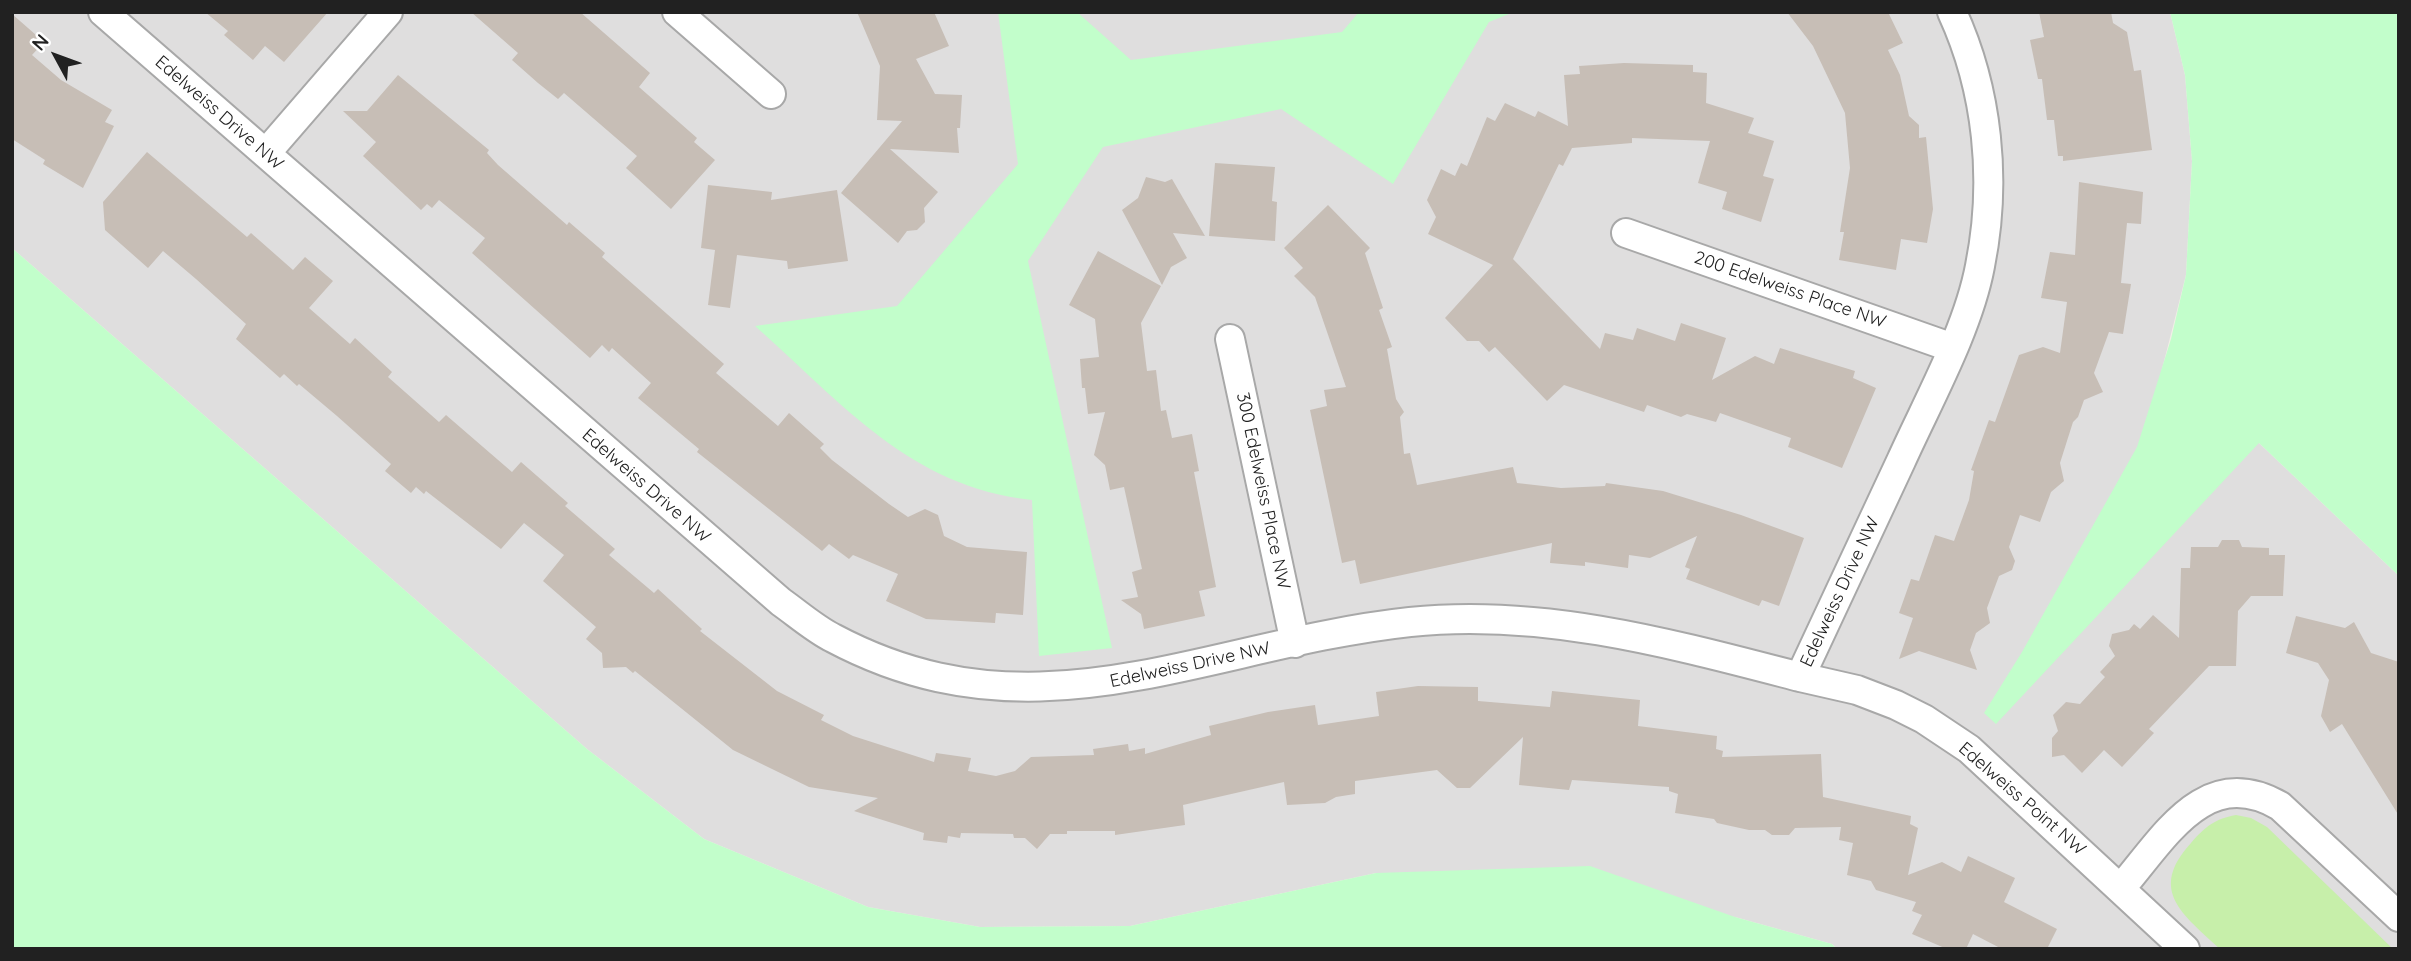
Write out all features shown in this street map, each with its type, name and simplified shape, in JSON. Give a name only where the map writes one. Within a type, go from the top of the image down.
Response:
[{"type":"street","name":"Edelweiss Drive NW","points":[[103,12],[664,503],[781,602],[832,638],[910,671],[965,685],[1027,689],[1066,688],[1138,678],[1295,643],[1410,622],[1475,620],[1594,628],[1661,641],[1800,677],[1953,348],[1980,268],[1989,173],[1982,103],[1967,46],[1952,12]]},
{"type":"street","points":[[266,153],[388,12]]},
{"type":"street","points":[[677,12],[771,94]]},
{"type":"street","name":"200 Edelweiss Place NW","points":[[1626,233],[1953,348]]},
{"type":"street","name":"300 Edelweiss Place NW","points":[[1230,339],[1295,643]]},
{"type":"street","name":"Edelweiss Point NW","points":[[1800,677],[1857,690],[1924,719],[1969,749],[2185,949]]},
{"type":"street","points":[[2121,888],[2181,818],[2199,803],[2217,794],[2243,792],[2264,797],[2280,806],[2399,917]]},
{"type":"shaded area","points":[[12,12],[2170,12],[2185,75],[2192,161],[2186,275],[2160,377],[2259,443],[2399,576],[2399,949],[1837,949],[1832,944],[1735,917],[1376,873],[1130,926],[980,927],[868,907],[704,839],[587,749],[12,248]]},
{"type":"green space","points":[[998,12],[1077,12],[1131,60],[1342,32],[1359,12],[1514,12],[1489,22],[1393,184],[1281,109],[1103,147],[1028,261],[1112,648],[1039,656],[1032,500],[989,492],[949,478],[914,460],[880,437],[849,411],[755,326],[897,306],[1018,164]]},
{"type":"green space","points":[[2170,12],[2399,12],[2399,576],[2259,443],[1996,724],[1984,713],[2022,652],[2137,447],[2171,339],[2186,275],[2192,161],[2185,75]]},
{"type":"green space","points":[[12,248],[587,749],[704,839],[868,907],[980,927],[1130,926],[1376,873],[1590,866],[1735,917],[1832,944],[1837,949],[12,949]]},
{"type":"green space","points":[[2236,815],[2251,818],[2267,827],[2393,949],[2220,949],[2183,913],[2171,889],[2172,875],[2178,860],[2201,832],[2216,821]]},
{"type":"building","points":[[205,12],[328,12],[284,62],[265,46],[253,60],[224,35],[228,31]]},
{"type":"building","points":[[471,12],[580,12],[650,73],[639,87],[697,138],[694,142],[715,160],[671,209],[626,168],[637,156],[564,93],[558,99],[538,83],[512,60],[518,53]]},
{"type":"building","points":[[857,12],[934,12],[949,46],[916,59],[935,94],[962,95],[960,128],[957,128],[959,153],[890,149],[938,192],[924,208],[925,222],[917,230],[907,231],[898,243],[841,193],[902,121],[877,120],[880,66]]},
{"type":"building","points":[[1787,12],[1888,12],[1903,43],[1888,50],[1900,75],[1909,116],[1919,125],[1919,138],[1926,137],[1933,209],[1927,243],[1901,239],[1896,270],[1839,260],[1844,232],[1840,232],[1850,168],[1845,113],[1813,46]]},
{"type":"building","points":[[2039,12],[2111,12],[2113,23],[2127,32],[2134,71],[2141,70],[2152,150],[2063,161],[2063,156],[2058,156],[2054,120],[2047,120],[2042,79],[2038,79],[2030,40],[2044,37]]},
{"type":"building","points":[[12,14],[44,42],[32,55],[61,80],[112,110],[105,122],[114,126],[83,188],[43,164],[45,160],[12,139]]},
{"type":"building","points":[[1624,63],[1693,65],[1693,72],[1707,73],[1706,103],[1754,118],[1748,133],[1774,141],[1763,176],[1774,179],[1761,222],[1722,209],[1727,192],[1698,183],[1710,141],[1632,138],[1632,143],[1572,148],[1563,166],[1559,164],[1513,259],[1600,349],[1605,333],[1633,340],[1637,328],[1675,341],[1681,323],[1726,338],[1712,380],[1755,356],[1774,364],[1780,348],[1855,371],[1853,378],[1876,388],[1842,468],[1788,447],[1791,438],[1720,413],[1716,422],[1687,414],[1681,417],[1647,405],[1644,412],[1564,385],[1547,401],[1495,347],[1489,352],[1479,341],[1467,341],[1445,318],[1493,265],[1428,234],[1436,217],[1427,200],[1441,169],[1455,176],[1461,163],[1467,166],[1487,117],[1495,121],[1505,103],[1535,117],[1538,111],[1568,126],[1564,75],[1580,74],[1579,66]]},
{"type":"building","points":[[398,75],[489,150],[487,153],[498,165],[567,225],[569,222],[605,253],[602,257],[724,364],[716,373],[778,426],[789,413],[824,444],[820,448],[832,460],[889,504],[908,517],[925,509],[938,515],[944,536],[967,547],[1027,552],[1023,615],[996,613],[995,623],[926,619],[886,601],[898,574],[853,555],[849,559],[829,544],[822,551],[697,452],[699,449],[638,398],[651,383],[612,348],[609,352],[602,345],[590,358],[472,253],[485,238],[439,200],[432,208],[427,204],[421,210],[363,156],[376,142],[343,111],[367,111]]},
{"type":"building","points":[[147,152],[247,237],[251,233],[293,270],[305,257],[333,281],[309,308],[350,344],[355,338],[392,372],[388,377],[439,422],[446,415],[512,472],[521,462],[568,503],[565,506],[615,549],[609,555],[654,593],[658,589],[702,629],[700,631],[777,691],[824,715],[821,720],[853,736],[934,762],[936,753],[971,758],[968,771],[996,776],[1015,771],[1031,757],[1094,755],[1093,749],[1128,744],[1129,751],[1145,748],[1145,754],[1211,735],[1209,726],[1268,712],[1315,705],[1318,725],[1379,716],[1376,692],[1418,686],[1478,687],[1478,701],[1550,707],[1552,691],[1640,700],[1638,726],[1717,736],[1716,749],[1723,751],[1722,757],[1821,754],[1823,797],[1911,816],[1910,824],[1918,828],[1908,875],[1942,862],[1961,872],[1968,856],[2015,878],[2004,902],[2057,929],[2047,949],[2002,949],[1973,934],[1966,949],[1947,949],[1912,934],[1922,915],[1912,911],[1916,902],[1876,890],[1871,881],[1847,875],[1853,843],[1839,840],[1841,827],[1795,828],[1789,835],[1772,835],[1765,830],[1749,830],[1717,823],[1714,819],[1675,813],[1678,794],[1669,791],[1669,787],[1572,780],[1569,790],[1519,785],[1523,737],[1470,788],[1457,788],[1437,770],[1355,781],[1355,794],[1336,797],[1325,803],[1287,805],[1284,782],[1183,805],[1185,825],[1115,835],[1115,831],[1067,831],[1067,834],[1050,834],[1037,849],[1025,838],[1014,838],[1013,834],[961,833],[960,838],[948,836],[947,843],[923,840],[924,833],[854,811],[878,798],[809,787],[733,750],[635,671],[633,673],[626,667],[603,668],[602,653],[586,639],[596,627],[543,581],[564,555],[524,523],[501,549],[426,491],[424,494],[416,487],[411,493],[385,471],[391,464],[337,416],[284,374],[280,378],[236,339],[246,324],[196,279],[163,251],[148,268],[105,230],[103,202]]},
{"type":"building","points":[[1215,163],[1275,167],[1272,201],[1277,202],[1275,241],[1209,236]]},
{"type":"building","points":[[1146,177],[1165,182],[1172,179],[1205,236],[1173,233],[1187,258],[1171,267],[1162,285],[1122,210],[1138,198]]},
{"type":"building","points":[[2079,182],[2143,192],[2141,224],[2127,223],[2121,283],[2131,284],[2123,334],[2109,332],[2094,373],[2103,392],[2084,400],[2078,417],[2073,422],[2060,463],[2064,481],[2051,492],[2040,522],[2020,515],[2009,547],[2015,561],[2012,570],[1999,576],[1987,608],[1990,623],[1976,633],[1970,650],[1977,670],[1919,651],[1899,659],[1913,618],[1899,613],[1911,579],[1919,581],[1935,535],[1954,541],[1969,500],[1974,471],[1971,470],[1989,420],[1995,422],[2019,355],[2043,347],[2060,353],[2067,302],[2041,298],[2050,252],[2075,255]]},
{"type":"building","points":[[708,185],[772,192],[771,200],[837,190],[848,261],[788,269],[787,261],[737,255],[730,308],[708,305],[715,250],[701,248]]},
{"type":"building","points":[[1328,205],[1370,248],[1365,253],[1383,308],[1379,310],[1392,347],[1387,349],[1396,399],[1404,412],[1400,417],[1404,454],[1410,453],[1417,485],[1513,467],[1517,483],[1561,488],[1605,486],[1606,483],[1663,491],[1741,515],[1804,538],[1779,606],[1762,600],[1759,606],[1686,579],[1690,569],[1685,567],[1697,536],[1650,558],[1629,555],[1628,568],[1585,562],[1585,566],[1550,563],[1552,543],[1360,584],[1355,560],[1342,563],[1310,410],[1327,406],[1324,390],[1346,387],[1315,297],[1294,276],[1303,268],[1284,248]]},
{"type":"building","points":[[1098,251],[1161,286],[1141,323],[1147,371],[1156,370],[1161,411],[1166,410],[1172,438],[1192,434],[1199,471],[1194,472],[1216,587],[1199,591],[1205,616],[1144,629],[1141,614],[1121,600],[1138,597],[1132,572],[1142,569],[1124,487],[1110,490],[1105,465],[1094,455],[1105,412],[1088,414],[1085,388],[1082,388],[1080,359],[1099,357],[1095,319],[1069,305]]},
{"type":"building","points":[[2222,540],[2239,540],[2242,547],[2269,548],[2269,555],[2285,555],[2283,596],[2251,596],[2238,611],[2236,666],[2209,666],[2149,729],[2154,733],[2122,767],[2104,750],[2082,773],[2064,755],[2052,757],[2052,738],[2058,731],[2053,715],[2066,702],[2080,704],[2105,677],[2100,672],[2115,656],[2109,646],[2112,634],[2129,630],[2134,624],[2140,629],[2153,615],[2179,638],[2181,568],[2190,568],[2191,547],[2218,547]]},
{"type":"building","points":[[2296,616],[2345,628],[2354,622],[2371,653],[2399,662],[2399,816],[2342,724],[2330,732],[2321,716],[2329,680],[2318,663],[2286,653]]}]
